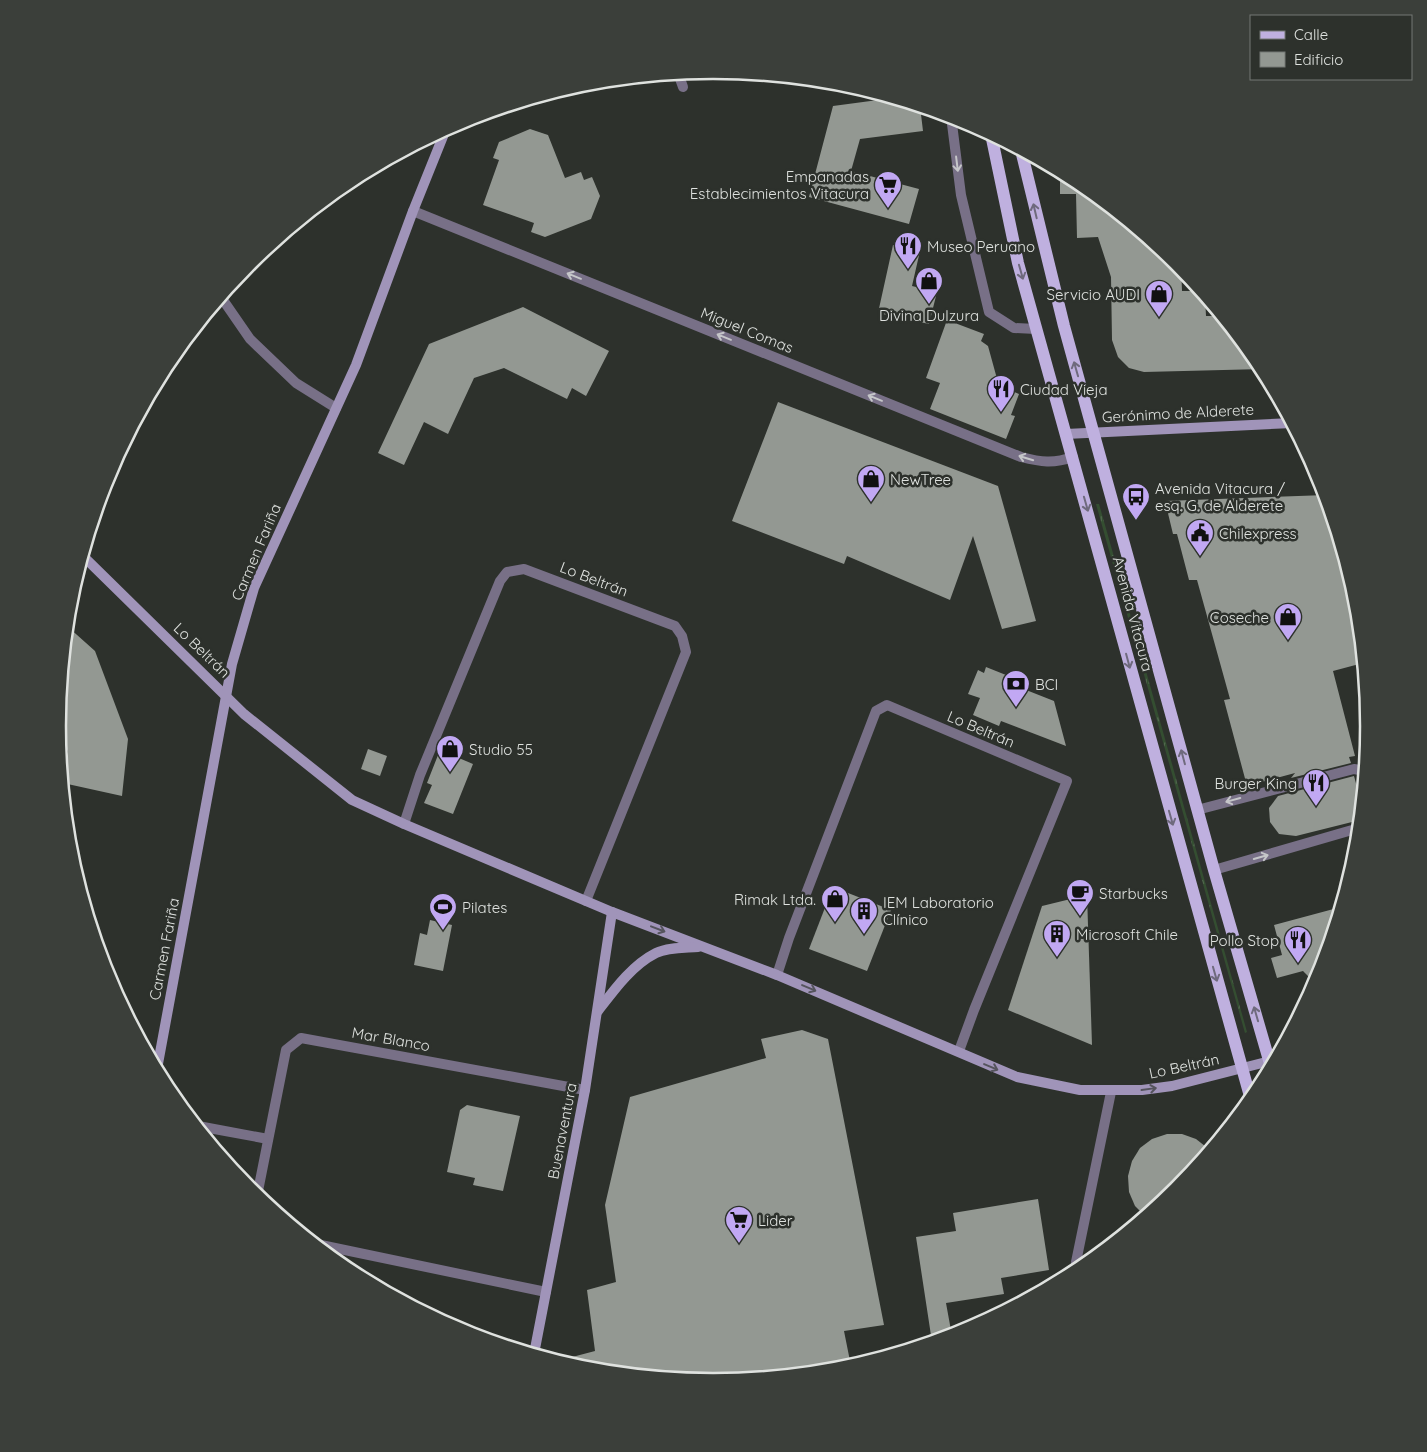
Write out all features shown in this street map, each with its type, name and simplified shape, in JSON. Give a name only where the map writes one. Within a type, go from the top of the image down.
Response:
[{"type":"main road","name":"Avenida Vitacura","points":[[993,142],[1016,254],[1036,329],[1248,1091]]},
{"type":"main road","name":"Avenida Vitacura","points":[[1023,157],[1046,258],[1197,810],[1270,1056]]},
{"type":"street","points":[[680,80],[683,87]]},
{"type":"street","points":[[952,125],[961,195],[989,312],[1014,328],[1036,329]]},
{"type":"street","name":"Carmen Fariña","points":[[159,1059],[232,664],[254,588],[372,325],[412,211],[442,139]]},
{"type":"street","name":"Miguel Comas","points":[[412,211],[1021,457],[1045,463],[1059,462],[1073,457]]},
{"type":"street","points":[[224,302],[250,339],[296,383],[336,408]]},
{"type":"street","name":"Gerónimo de Alderete","points":[[1066,434],[1285,423]]},
{"type":"street","name":"Lo Beltrán","points":[[87,560],[226,694],[244,714],[352,800],[404,824],[612,912],[777,975],[959,1051],[988,1066],[1040,1083],[1080,1090],[1111,1092],[1172,1086],[1265,1064]]},
{"type":"street","name":"Lo Beltrán","points":[[404,824],[431,749],[500,581],[507,572],[524,568],[675,626],[682,636],[686,652],[586,901]]},
{"type":"street","name":"Lo Beltrán","points":[[777,975],[789,938],[876,710],[887,706],[896,709],[1067,781],[959,1051]]},
{"type":"street","points":[[1197,810],[1354,769],[1359,770]]},
{"type":"street","points":[[1214,870],[1352,830]]},
{"type":"street","name":"Buenaventura","points":[[535,1348],[585,1090],[612,912]]},
{"type":"street","points":[[598,1012],[622,981],[656,953],[670,949],[703,946]]},
{"type":"street","name":"Mar Blanco","points":[[259,1187],[286,1050],[301,1038],[585,1090]]},
{"type":"street","points":[[1076,1262],[1111,1092]]},
{"type":"street","points":[[206,1128],[268,1139]]},
{"type":"street","points":[[330,1247],[546,1292]]},
{"type":"green space","points":[[1096,504],[1099,504],[1118,571],[1247,1032],[1245,1033]]},
{"type":"building","points":[[877,100],[921,113],[923,131],[860,139],[851,171],[919,189],[909,224],[809,197],[833,106]]},
{"type":"building","points":[[530,129],[548,135],[565,178],[581,172],[584,180],[592,177],[600,196],[591,219],[545,237],[531,232],[534,223],[483,205],[499,160],[493,158],[499,142]]},
{"type":"building","points":[[1060,180],[1108,213],[1140,239],[1182,279],[1182,291],[1193,291],[1200,299],[1205,306],[1206,316],[1214,316],[1254,369],[1144,372],[1129,368],[1118,357],[1112,340],[1111,277],[1098,237],[1077,238],[1076,194],[1060,194]]},
{"type":"building","points":[[893,245],[920,251],[912,286],[937,292],[929,324],[878,313]]},
{"type":"building","points":[[523,307],[609,351],[586,396],[572,388],[567,399],[504,368],[474,378],[448,434],[424,422],[404,465],[378,453],[429,344]]},
{"type":"building","points":[[947,320],[984,334],[981,341],[988,346],[999,386],[1019,394],[1011,415],[1015,416],[1006,439],[930,409],[940,383],[926,378]]},
{"type":"building","name":"NewTree","points":[[778,402],[998,486],[1036,621],[1002,629],[973,536],[950,600],[847,556],[844,564],[732,521]]},
{"type":"building","points":[[1317,495],[1339,558],[1355,642],[1357,665],[1333,671],[1355,756],[1349,757],[1351,763],[1291,778],[1295,773],[1247,786],[1224,700],[1230,699],[1197,580],[1189,580],[1177,534],[1173,534],[1165,501]]},
{"type":"building","points":[[74,632],[95,651],[128,739],[122,796],[70,784],[66,726]]},
{"type":"building","name":"BCI","points":[[986,667],[1011,677],[1009,683],[1054,701],[1066,746],[1001,721],[999,726],[973,715],[980,698],[968,694],[978,670],[984,673]]},
{"type":"building","points":[[368,749],[387,756],[380,776],[361,769]]},
{"type":"building","name":"Studio 55","points":[[440,750],[473,764],[453,814],[424,803],[432,785],[427,783]]},
{"type":"building","name":"Burger King","points":[[1354,776],[1357,788],[1353,822],[1296,836],[1279,834],[1270,822],[1269,808],[1278,796]]},
{"type":"building","points":[[833,887],[891,910],[867,971],[809,949]]},
{"type":"building","name":"Microsoft Chile","points":[[1087,895],[1092,1045],[1008,1010],[1042,906]]},
{"type":"building","points":[[1334,909],[1309,977],[1303,971],[1277,978],[1271,958],[1282,955],[1274,925]]},
{"type":"building","points":[[430,920],[452,925],[443,971],[414,965],[420,933],[427,935]]},
{"type":"building","name":"Lider","points":[[802,1030],[828,1039],[884,1325],[844,1331],[850,1359],[798,1368],[756,1372],[671,1372],[629,1368],[571,1357],[595,1351],[587,1290],[616,1282],[605,1205],[630,1097],[766,1058],[761,1039]]},
{"type":"building","points":[[467,1105],[520,1116],[503,1191],[473,1185],[475,1178],[447,1172],[460,1110]]},
{"type":"building","points":[[1167,1134],[1182,1134],[1196,1139],[1205,1146],[1171,1184],[1141,1212],[1135,1206],[1129,1192],[1128,1176],[1132,1161],[1140,1148],[1152,1139]]},
{"type":"building","points":[[1038,1199],[1049,1270],[1001,1278],[1004,1294],[946,1303],[951,1328],[931,1336],[916,1237],[956,1231],[953,1213]]},
{"type":"place","name":"Empanadas Establecimientos Vitacura","points":[[888,209]]},
{"type":"place","name":"Museo Peruano","points":[[908,270]]},
{"type":"place","name":"Divina Dulzura","points":[[929,305]]},
{"type":"place","name":"Servicio AUDI","points":[[1159,318]]},
{"type":"place","name":"Ciudad Vieja","points":[[1001,413]]},
{"type":"place","name":"NewTree","points":[[871,503]]},
{"type":"place","name":"Avenida Vitacura / esq. G. de Alderete","points":[[1136,521]]},
{"type":"place","name":"Chilexpress","points":[[1200,557]]},
{"type":"place","name":"Coseche","points":[[1288,641]]},
{"type":"place","name":"BCI","points":[[1016,708]]},
{"type":"place","name":"Studio 55","points":[[450,773]]},
{"type":"place","name":"Burger King","points":[[1316,807]]},
{"type":"place","name":"Starbucks","points":[[1080,917]]},
{"type":"place","name":"Rimak Ltda.","points":[[835,923]]},
{"type":"place","name":"Pilates","points":[[443,931]]},
{"type":"place","name":"IEM Laboratorio Clínico","points":[[864,935]]},
{"type":"place","name":"Microsoft Chile","points":[[1057,958]]},
{"type":"place","name":"Pollo Stop","points":[[1298,964]]},
{"type":"place","name":"Lider","points":[[739,1244]]}]
